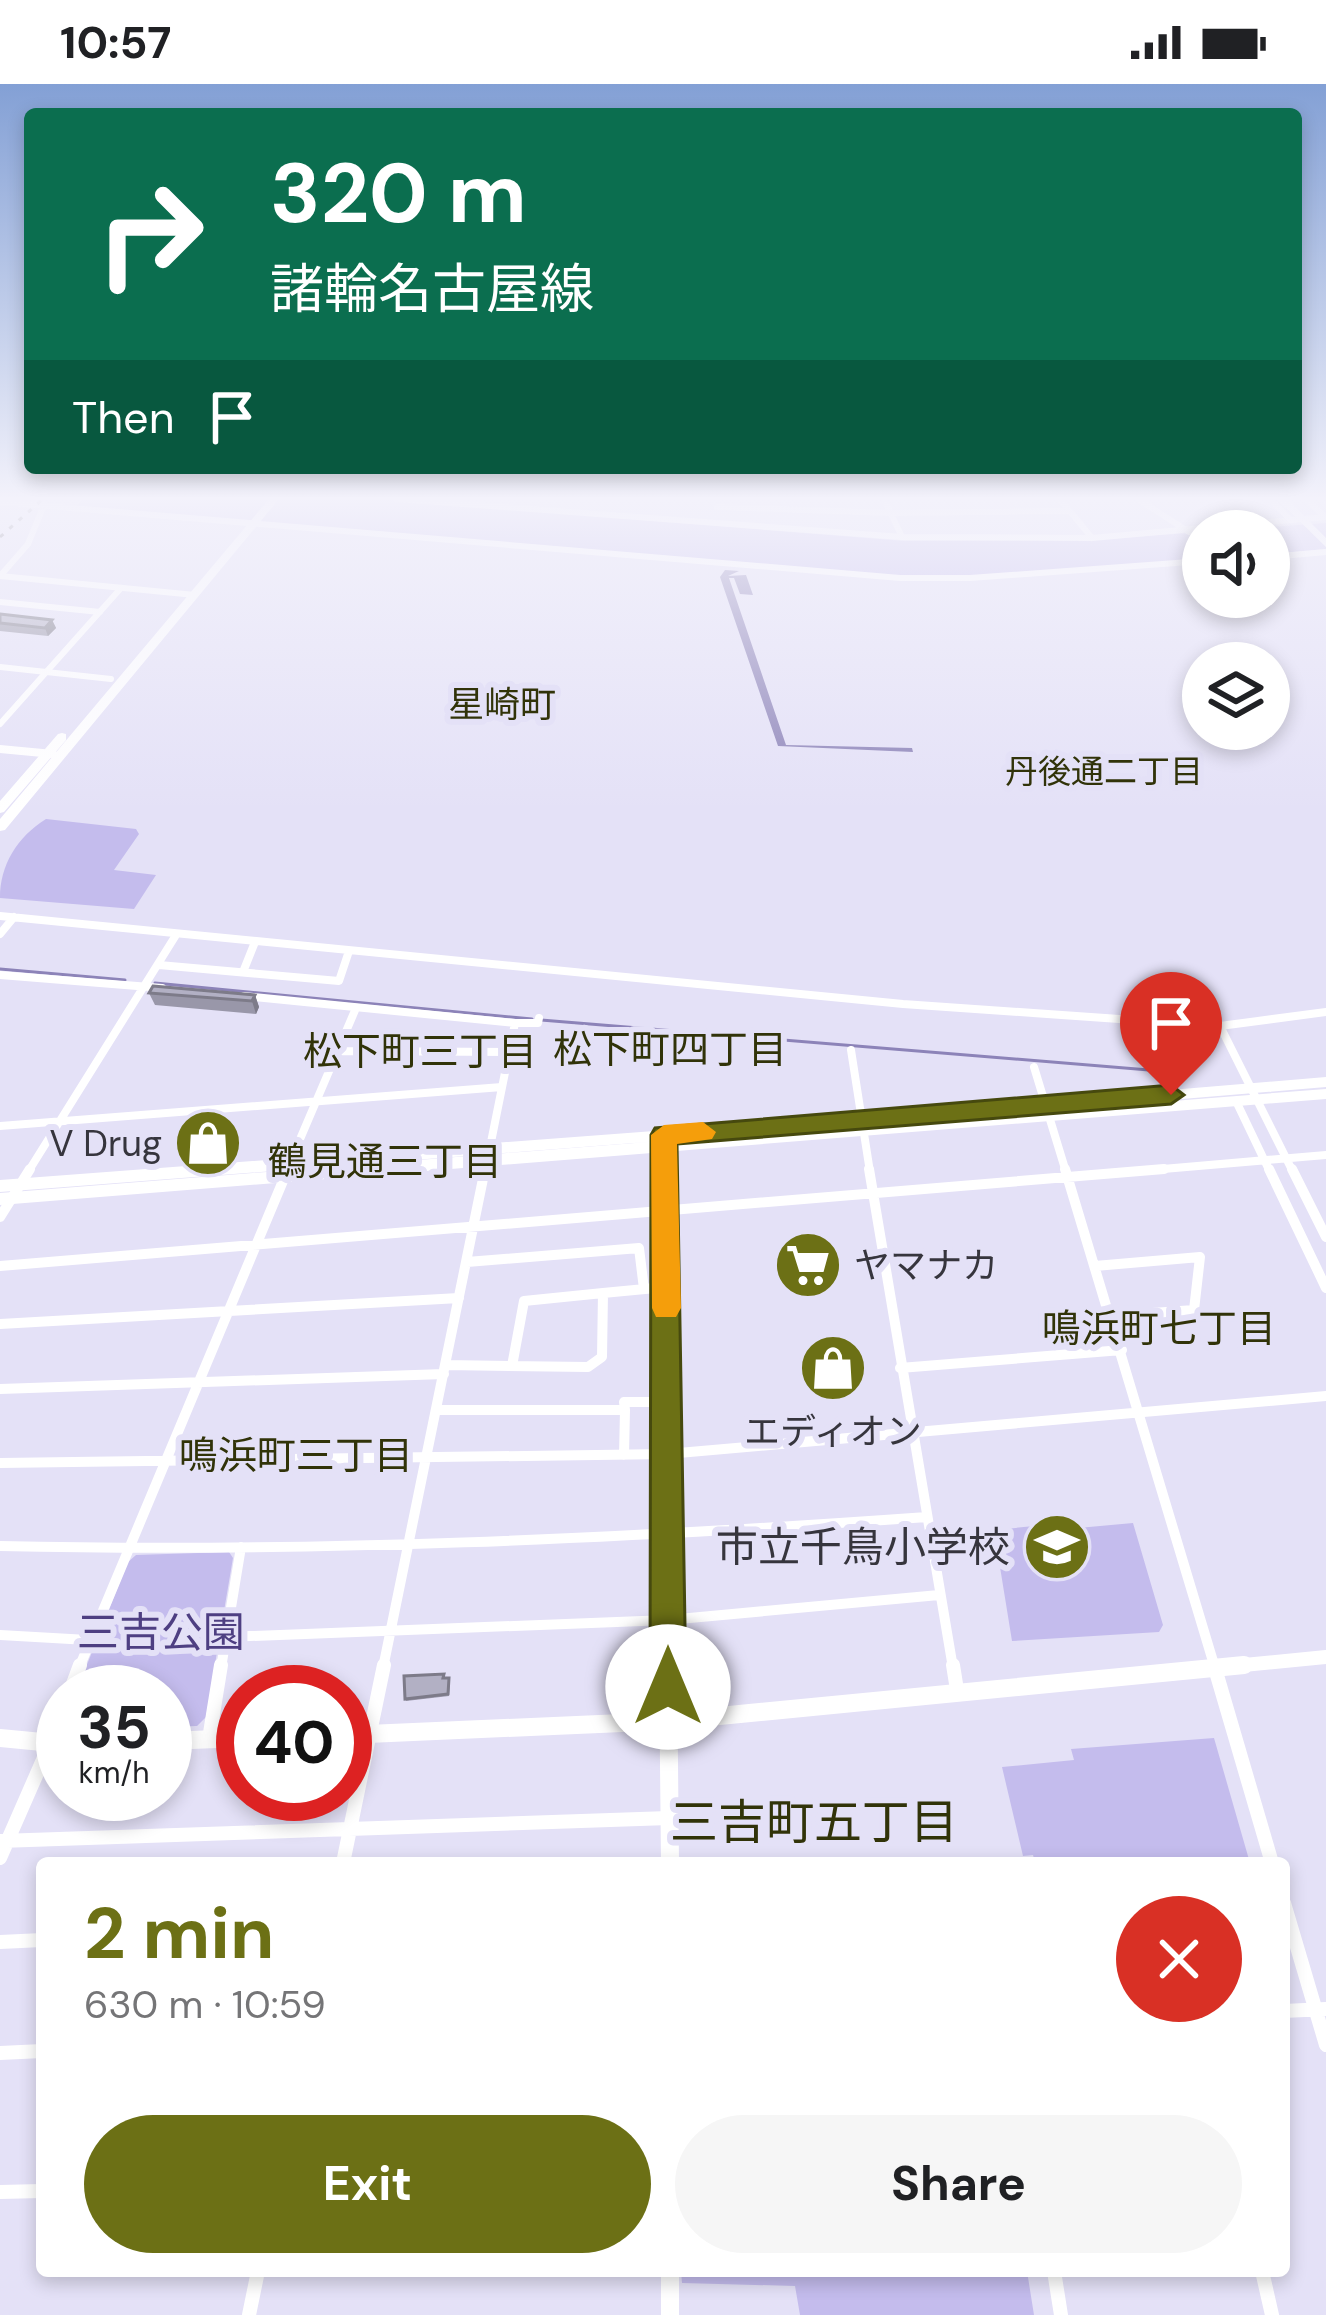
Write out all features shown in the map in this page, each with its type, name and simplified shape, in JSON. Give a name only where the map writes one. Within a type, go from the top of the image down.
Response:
[{"type":"highway","points":[[0,827],[111,679],[181,603]]},
{"type":"highway","points":[[0,809],[54,754],[181,603]]},
{"type":"main road","points":[[8,1192],[1257,1093],[1326,1082]]},
{"type":"main road","points":[[1049,1110],[1236,1101],[1257,1093],[1326,1094]]},
{"type":"street","points":[[11,603],[100,612]]},
{"type":"street","points":[[0,724],[108,603]]},
{"type":"street","points":[[0,667],[111,679]]},
{"type":"street","points":[[0,749],[54,754]]},
{"type":"street","points":[[0,916],[764,993],[1220,1026],[1326,1012]]},
{"type":"street","points":[[0,934],[14,917]]},
{"type":"street","points":[[0,1217],[8,1192],[176,935]]},
{"type":"street","points":[[243,972],[256,943]]},
{"type":"street","points":[[159,965],[340,981],[349,951]]},
{"type":"street","points":[[0,975],[170,988]]},
{"type":"street","points":[[239,996],[515,1023],[539,1020]]},
{"type":"street","points":[[79,1665],[356,1008]]},
{"type":"street","points":[[372,1715],[515,1023]]},
{"type":"street","points":[[1220,1026],[1326,1237]]},
{"type":"street","points":[[851,1050],[900,1368],[957,1690]]},
{"type":"street","points":[[339,1051],[509,1052]]},
{"type":"street","points":[[1034,1067],[1141,1412],[1270,1857]]},
{"type":"street","points":[[0,1126],[502,1087]]},
{"type":"street","points":[[1236,1101],[1326,1288]]},
{"type":"street","points":[[664,1141],[670,1857]]},
{"type":"street","points":[[0,1266],[1326,1155]]},
{"type":"street","points":[[467,1262],[639,1248],[644,1289]]},
{"type":"street","points":[[1096,1266],[1200,1258],[1194,1310],[1111,1316]]},
{"type":"street","points":[[512,1366],[524,1301],[666,1287]]},
{"type":"street","points":[[0,1389],[199,1384],[512,1366],[589,1367],[602,1357],[603,1293]]},
{"type":"street","points":[[0,1324],[459,1298]]},
{"type":"street","points":[[900,1368],[1122,1349]]},
{"type":"street","points":[[0,1463],[667,1454],[1326,1396]]},
{"type":"street","points":[[624,1455],[624,1402],[667,1402]]},
{"type":"street","points":[[436,1410],[625,1410]]},
{"type":"street","points":[[0,1546],[125,1550],[667,1537],[926,1517]]},
{"type":"street","points":[[209,1739],[241,1547]]},
{"type":"street","points":[[226,1637],[668,1620],[940,1595]]},
{"type":"street","points":[[0,1635],[88,1640]]},
{"type":"street","points":[[372,1734],[668,1720],[1326,1657]]},
{"type":"street","points":[[0,1738],[36,1742]]},
{"type":"street","points":[[192,1740],[216,1739]]},
{"type":"street","points":[[0,1858],[3,1842],[36,1784]]},
{"type":"street","points":[[3,1842],[669,1818]]},
{"type":"street","points":[[344,1857],[351,1821]]},
{"type":"street","points":[[1290,1920],[1321,2010],[1326,2045]]},
{"type":"street","points":[[0,1942],[36,1940]]},
{"type":"street","points":[[1290,2012],[1321,2010]]},
{"type":"street","points":[[0,2053],[36,2051]]},
{"type":"street","points":[[0,2192],[36,2191]]},
{"type":"street","points":[[250,2315],[257,2277]]},
{"type":"street","points":[[670,2277],[670,2315]]},
{"type":"street","points":[[1055,2277],[1060,2315]]},
{"type":"street","points":[[1263,2277],[1272,2315]]},
{"type":"green space","points":[[46,819],[136,829],[139,834],[114,870],[156,875],[134,909],[0,898],[12,853]]},
{"type":"green space","points":[[1065,1523],[1067,1529],[1133,1523],[1163,1625],[1159,1632],[1012,1641],[994,1530]]},
{"type":"green space","name":"三吉公園","points":[[229,1552],[233,1558],[206,1717],[197,1726],[192,1726],[192,1665],[87,1665],[128,1562],[136,1555]]},
{"type":"green space","points":[[1214,1738],[1248,1857],[1023,1856],[1002,1767],[1074,1760],[1071,1749]]},
{"type":"green space","points":[[682,2277],[1028,2277],[1034,2315],[800,2315],[795,2286],[682,2283]]},
{"type":"shaded area","points":[[729,603],[738,603],[786,745],[912,748],[913,752],[778,746]]},
{"type":"building","points":[[0,614],[52,620],[45,628],[0,623]]},
{"type":"building","points":[[153,986],[255,995],[252,1001],[149,993]]},
{"type":"building","points":[[444,1674],[443,1678],[449,1678],[448,1694],[405,1699],[404,1676]]},
{"type":"waterway","points":[[0,969],[125,980]]},
{"type":"waterway","points":[[155,983],[532,1019]]},
{"type":"waterway","points":[[541,1020],[1161,1071]]},
{"type":"slow traffic","points":[[666,1308],[664,1135],[703,1132]]},
{"type":"place","name":"V Drug","points":[[208,1143]]},
{"type":"place","name":"ヤマナカ","points":[[808,1265]]},
{"type":"place","name":"エディオン","points":[[833,1368]]},
{"type":"place","name":"市立千鳥小学校","points":[[1057,1547]]},
{"type":"district","name":"星崎町","points":[[502,704]]},
{"type":"district","name":"丹後通二丁目","points":[[1104,771]]},
{"type":"district","name":"松下町四丁目","points":[[670,1049]]},
{"type":"district","name":"松下町三丁目","points":[[420,1051]]},
{"type":"district","name":"鶴見通三丁目","points":[[385,1161]]},
{"type":"district","name":"鳴浜町七丁目","points":[[1159,1328]]},
{"type":"district","name":"鳴浜町三丁目","points":[[296,1455]]},
{"type":"district","name":"三吉町五丁目","points":[[814,1822]]},
{"type":"route","points":[[668,1687],[664,1135],[1171,1095]]}]
